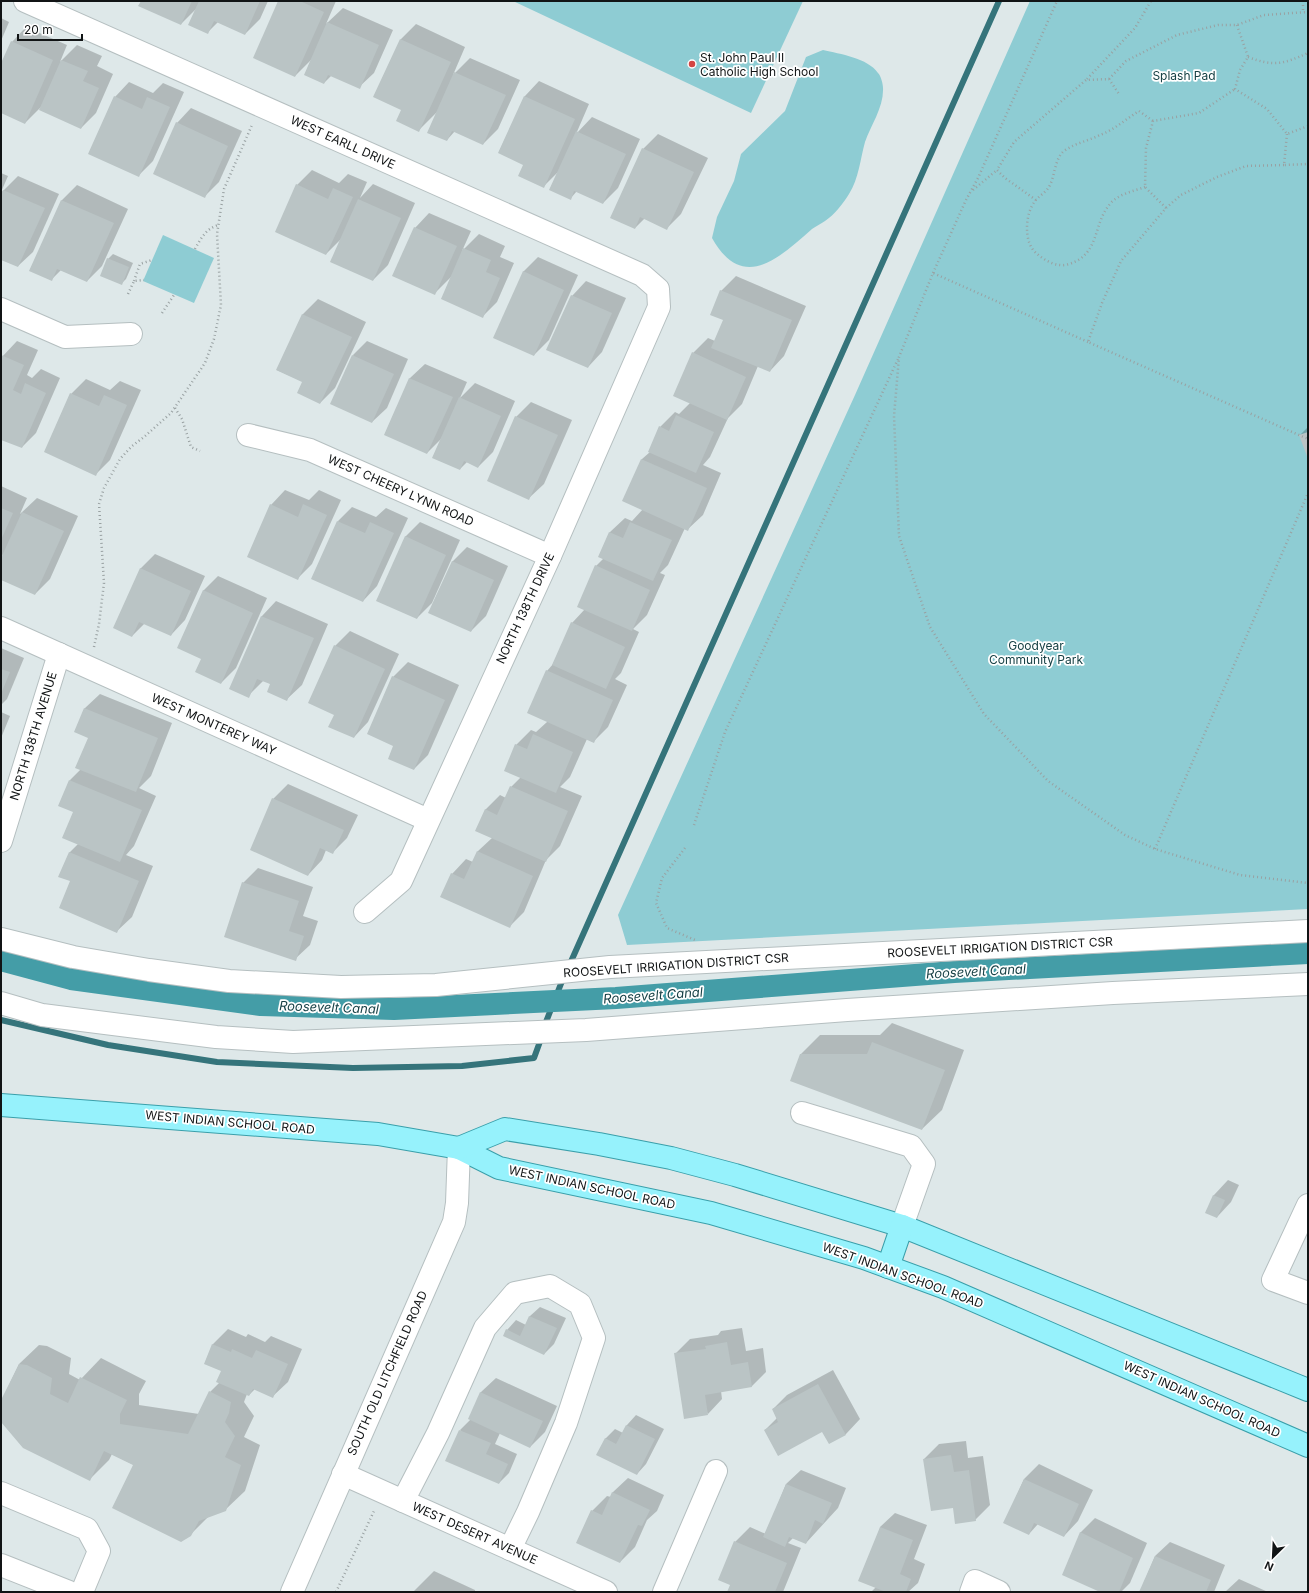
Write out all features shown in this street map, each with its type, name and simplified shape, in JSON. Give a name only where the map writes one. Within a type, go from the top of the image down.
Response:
[{"type":"main road","name":"WEST INDIAN SCHOOL ROAD","points":[[1,1105],[378,1134],[459,1148],[499,1168],[711,1213],[864,1258],[943,1287],[1071,1341],[1308,1446]]},
{"type":"main road","points":[[459,1148],[505,1129],[599,1144],[671,1158],[735,1175],[902,1226],[1308,1390]]},
{"type":"main road","points":[[888,1267],[902,1226]]},
{"type":"street","name":"WEST EARLL DRIVE","points":[[25,1],[642,275],[658,289]]},
{"type":"street","name":"NORTH 138TH DRIVE","points":[[365,912],[401,881],[550,556],[659,307],[658,289]]},
{"type":"street","points":[[1,309],[65,337],[131,334]]},
{"type":"street","name":"WEST CHEERY LYNN ROAD","points":[[248,435],[310,450],[550,556]]},
{"type":"street","name":"WEST MONTEREY WAY","points":[[1,628],[428,820]]},
{"type":"street","name":"NORTH 138TH AVENUE","points":[[1,841],[59,654]]},
{"type":"street","name":"ROOSEVELT IRRIGATION DISTRICT CSR","points":[[1,939],[73,957],[162,972],[229,981],[341,987],[436,985],[610,967],[1308,931]]},
{"type":"street","points":[[1,1003],[42,1015],[216,1037],[293,1042],[586,1030],[847,1010],[1082,995],[1308,984]]},
{"type":"street","points":[[802,1112],[911,1146],[924,1164],[902,1226]]},
{"type":"street","name":"SOUTH OLD LITCHFIELD ROAD","points":[[292,1592],[454,1222],[457,1203],[459,1148]]},
{"type":"street","points":[[1308,1206],[1273,1280],[1308,1293]]},
{"type":"street","points":[[403,1501],[438,1433],[485,1328],[515,1293],[550,1286],[580,1304],[594,1338],[566,1423],[528,1512],[510,1549]]},
{"type":"street","points":[[664,1592],[716,1471]]},
{"type":"street","name":"WEST DESERT AVENUE","points":[[343,1474],[606,1592]]},
{"type":"street","points":[[1,1493],[88,1529],[99,1550],[82,1592]]},
{"type":"street","points":[[1,1565],[69,1592]]},
{"type":"street","points":[[973,1586],[1000,1592]]},
{"type":"path","points":[[694,825],[725,732],[899,357],[933,273],[970,192],[978,178],[1057,1]]},
{"type":"path","points":[[970,192],[997,170],[1014,142],[1086,80],[1136,28],[1151,1]]},
{"type":"path","points":[[1303,1],[1304,12]]},
{"type":"path","points":[[1086,80],[1109,79],[1126,61],[1177,35],[1218,25],[1238,26],[1264,15],[1308,12]]},
{"type":"path","points":[[1238,26],[1248,58]]},
{"type":"path","points":[[1248,58],[1264,64],[1277,64],[1292,60],[1308,53]]},
{"type":"path","points":[[1145,187],[1117,198],[1110,203],[1091,248],[1077,262],[1067,265],[1057,265],[1045,260],[1035,252],[1027,239],[1028,218],[1036,200],[1045,194],[1063,152],[1075,145],[1102,135],[1139,111],[1154,121],[1199,113],[1235,89],[1240,70],[1248,58]]},
{"type":"path","points":[[1109,79],[1119,94]]},
{"type":"path","points":[[1235,89],[1267,109],[1287,134],[1284,165]]},
{"type":"path","points":[[1154,121],[1146,148],[1145,187],[1166,208]]},
{"type":"path","points":[[93,648],[103,600],[104,583],[99,504],[104,488],[120,459],[132,446],[160,424],[175,408],[205,363],[218,323],[221,305],[217,234],[224,188],[252,125]]},
{"type":"path","points":[[1287,134],[1308,126]]},
{"type":"path","points":[[1088,342],[1102,303],[1120,261],[1166,208],[1181,195],[1217,177],[1246,166],[1308,164]]},
{"type":"path","points":[[997,170],[1005,178],[1036,200]]},
{"type":"path","points":[[195,249],[204,233],[210,228],[219,225]]},
{"type":"path","points":[[128,294],[140,264],[152,260]]},
{"type":"path","points":[[933,273],[1308,439]]},
{"type":"path","points":[[134,281],[144,280]]},
{"type":"path","points":[[162,313],[174,295]]},
{"type":"path","points":[[899,357],[894,416],[899,536],[930,627],[984,714],[1048,781],[1125,835],[1155,849],[1240,875],[1308,882]]},
{"type":"path","points":[[175,408],[182,419],[191,447],[200,450]]},
{"type":"path","points":[[1155,849],[1308,493]]},
{"type":"path","points":[[685,848],[662,878],[656,903],[667,928],[699,941]]},
{"type":"path","points":[[336,1592],[383,1492]]},
{"type":"green space","name":"St. John Paul II Catholic High School","points":[[513,1],[803,1],[751,113]]},
{"type":"green space","name":"Goodyear Community Park","points":[[1030,1],[1308,1],[1308,909],[627,945],[618,915],[855,395]]},
{"type":"green space","points":[[823,50],[861,60],[879,74],[882,82],[883,95],[877,116],[865,142],[855,182],[847,198],[828,219],[812,229],[774,259],[761,265],[749,267],[736,264],[724,255],[712,238],[717,217],[734,181],[741,154],[785,111],[806,57]]},
{"type":"green space","points":[[163,235],[214,258],[194,303],[143,281]]},
{"type":"building","points":[[141,1],[192,1],[181,25],[138,6]]},
{"type":"building","points":[[199,1],[260,1],[245,35],[214,21],[208,34],[188,25]]},
{"type":"building","points":[[278,1],[300,1],[324,12],[295,77],[253,58]]},
{"type":"building","points":[[327,22],[379,45],[360,89],[328,75],[324,84],[304,75]]},
{"type":"building","points":[[400,39],[451,62],[419,132],[396,121],[401,110],[373,97]]},
{"type":"building","points":[[11,41],[53,60],[25,124],[1,113],[1,63]]},
{"type":"building","points":[[61,60],[88,71],[83,81],[99,88],[81,129],[39,110]]},
{"type":"building","points":[[454,72],[506,95],[483,145],[452,131],[447,141],[427,133]]},
{"type":"building","points":[[114,96],[142,109],[147,97],[170,107],[139,177],[88,154]]},
{"type":"building","points":[[524,96],[575,119],[544,188],[518,176],[523,165],[498,153]]},
{"type":"building","points":[[176,122],[228,146],[205,198],[153,174]]},
{"type":"building","points":[[576,131],[626,154],[603,204],[574,191],[571,200],[549,190]]},
{"type":"building","points":[[642,148],[694,172],[667,230],[640,217],[635,229],[610,218]]},
{"type":"building","points":[[296,184],[328,199],[333,188],[353,197],[326,255],[275,232]]},
{"type":"building","points":[[3,190],[45,208],[18,267],[1,260],[1,194]]},
{"type":"building","points":[[358,199],[401,218],[373,281],[330,262]]},
{"type":"building","points":[[61,200],[114,223],[87,282],[57,269],[52,281],[29,271]]},
{"type":"building","points":[[414,227],[457,246],[435,295],[392,276]]},
{"type":"building","points":[[463,248],[491,260],[486,272],[500,278],[483,318],[441,299]]},
{"type":"building","points":[[107,258],[129,267],[122,285],[100,276]]},
{"type":"building","points":[[523,271],[564,290],[534,356],[493,338]]},
{"type":"building","points":[[720,290],[792,320],[770,372],[711,348],[723,320],[710,315]]},
{"type":"building","points":[[571,295],[612,313],[588,368],[546,350]]},
{"type":"building","points":[[302,314],[352,337],[320,404],[297,393],[302,382],[276,370]]},
{"type":"building","points":[[692,352],[746,377],[727,420],[673,396]]},
{"type":"building","points":[[1,355],[24,365],[13,390],[21,394],[25,383],[46,393],[22,448],[1,440]]},
{"type":"building","points":[[352,355],[394,374],[372,423],[330,404]]},
{"type":"building","points":[[409,378],[453,397],[427,454],[384,435]]},
{"type":"building","points":[[70,393],[99,406],[104,395],[127,405],[96,476],[44,452]]},
{"type":"building","points":[[459,397],[501,416],[478,468],[464,461],[460,470],[432,458]]},
{"type":"building","points":[[676,415],[714,432],[696,473],[648,452],[659,426],[669,431]]},
{"type":"building","points":[[515,416],[558,435],[529,500],[487,481]]},
{"type":"building","points":[[1308,432],[1308,459],[1299,435]]},
{"type":"building","points":[[641,459],[707,488],[688,531],[622,501]]},
{"type":"building","points":[[270,504],[298,517],[303,504],[327,515],[298,580],[247,557]]},
{"type":"building","points":[[1,508],[13,513],[1,540]]},
{"type":"building","points":[[22,512],[64,531],[35,595],[1,580],[1,558]]},
{"type":"building","points":[[337,521],[365,533],[370,522],[394,533],[363,602],[311,579]]},
{"type":"building","points":[[630,522],[672,540],[653,581],[598,557],[609,532],[623,538]]},
{"type":"building","points":[[405,536],[446,555],[417,619],[376,601]]},
{"type":"building","points":[[452,561],[494,580],[471,632],[428,613]]},
{"type":"building","points":[[595,565],[650,590],[632,631],[577,607]]},
{"type":"building","points":[[140,568],[191,591],[171,636],[139,622],[132,637],[113,628]]},
{"type":"building","points":[[203,590],[253,613],[221,684],[195,672],[201,659],[177,648]]},
{"type":"building","points":[[261,616],[314,638],[287,701],[267,692],[270,684],[257,679],[249,698],[229,689]]},
{"type":"building","points":[[571,622],[625,647],[606,689],[552,665]]},
{"type":"building","points":[[334,645],[385,669],[354,738],[328,727],[334,715],[308,703]]},
{"type":"building","points":[[1,669],[10,672],[1,694]]},
{"type":"building","points":[[546,670],[613,700],[594,743],[527,713]]},
{"type":"building","points":[[392,676],[445,700],[414,770],[388,759],[393,746],[367,734]]},
{"type":"building","points":[[84,708],[158,738],[136,792],[75,768],[88,738],[74,732]]},
{"type":"building","points":[[533,734],[573,752],[556,793],[504,771],[515,744],[527,749]]},
{"type":"building","points":[[69,780],[142,810],[120,862],[62,838],[73,812],[58,806]]},
{"type":"building","points":[[510,786],[568,811],[546,862],[475,831],[485,809],[497,815]]},
{"type":"building","points":[[272,798],[344,830],[333,854],[320,848],[308,876],[250,850]]},
{"type":"building","points":[[477,851],[533,876],[510,928],[440,897],[451,873],[464,879]]},
{"type":"building","points":[[69,852],[139,881],[117,933],[59,908],[70,881],[58,877]]},
{"type":"building","points":[[242,882],[299,901],[289,931],[304,936],[296,961],[224,937]]},
{"type":"building","points":[[872,1042],[945,1070],[922,1130],[790,1081],[800,1054],[867,1054]]},
{"type":"building","points":[[1213,1195],[1225,1200],[1217,1218],[1205,1213]]},
{"type":"building","points":[[529,1316],[557,1328],[544,1355],[503,1336],[506,1329],[520,1336]]},
{"type":"building","points":[[727,1342],[731,1365],[748,1362],[752,1387],[705,1395],[708,1415],[684,1419],[674,1353],[706,1349],[705,1346]]},
{"type":"building","points":[[212,1344],[231,1352],[232,1349],[252,1358],[256,1350],[288,1364],[273,1398],[253,1389],[249,1396],[216,1382],[221,1371],[204,1364]]},
{"type":"building","points":[[19,1364],[27,1365],[52,1378],[50,1394],[68,1403],[80,1377],[127,1400],[120,1414],[120,1424],[188,1434],[209,1391],[231,1402],[229,1413],[225,1422],[235,1436],[225,1457],[241,1465],[226,1511],[199,1521],[191,1536],[181,1542],[112,1508],[133,1465],[104,1451],[90,1481],[23,1448],[1,1422],[1,1400]]},
{"type":"building","points":[[818,1384],[846,1435],[829,1444],[822,1432],[778,1456],[764,1430],[778,1422],[772,1409]]},
{"type":"building","points":[[480,1392],[543,1421],[530,1448],[468,1419]]},
{"type":"building","points":[[626,1425],[655,1439],[637,1475],[596,1455],[605,1438],[616,1444]]},
{"type":"building","points":[[459,1430],[491,1443],[486,1454],[508,1464],[499,1484],[445,1461]]},
{"type":"building","points":[[951,1455],[954,1472],[969,1470],[976,1521],[955,1524],[953,1508],[931,1511],[923,1459]]},
{"type":"building","points":[[1024,1479],[1079,1504],[1064,1537],[1034,1523],[1029,1535],[1003,1523]]},
{"type":"building","points":[[786,1484],[832,1503],[823,1524],[815,1520],[806,1544],[789,1537],[785,1547],[763,1537]]},
{"type":"building","points":[[612,1492],[650,1510],[642,1526],[638,1525],[620,1563],[576,1543],[591,1510],[602,1515]]},
{"type":"building","points":[[880,1527],[913,1540],[900,1574],[911,1579],[906,1592],[886,1592],[858,1581]]},
{"type":"building","points":[[1080,1532],[1133,1558],[1119,1592],[1100,1592],[1062,1575]]},
{"type":"building","points":[[734,1541],[787,1563],[775,1592],[727,1592],[730,1585],[718,1580]]},
{"type":"building","points":[[1155,1556],[1211,1580],[1206,1592],[1139,1592]]},
{"type":"waterway","points":[[569,966],[999,1]]},
{"type":"waterway","name":"Roosevelt Canal","points":[[1,960],[71,979],[261,1005],[394,1009],[616,998],[954,972],[1308,953]]},
{"type":"waterway","name":"Roosevelt Canal","points":[[544,1027],[564,976]]},
{"type":"waterway","points":[[1,1020],[108,1045],[217,1062],[353,1068],[462,1066],[534,1058],[542,1036]]},
{"type":"place","name":"St. John Paul II Catholic High School","points":[[692,64]]},
{"type":"park label","name":"Splash Pad","points":[[1184,75]]}]
